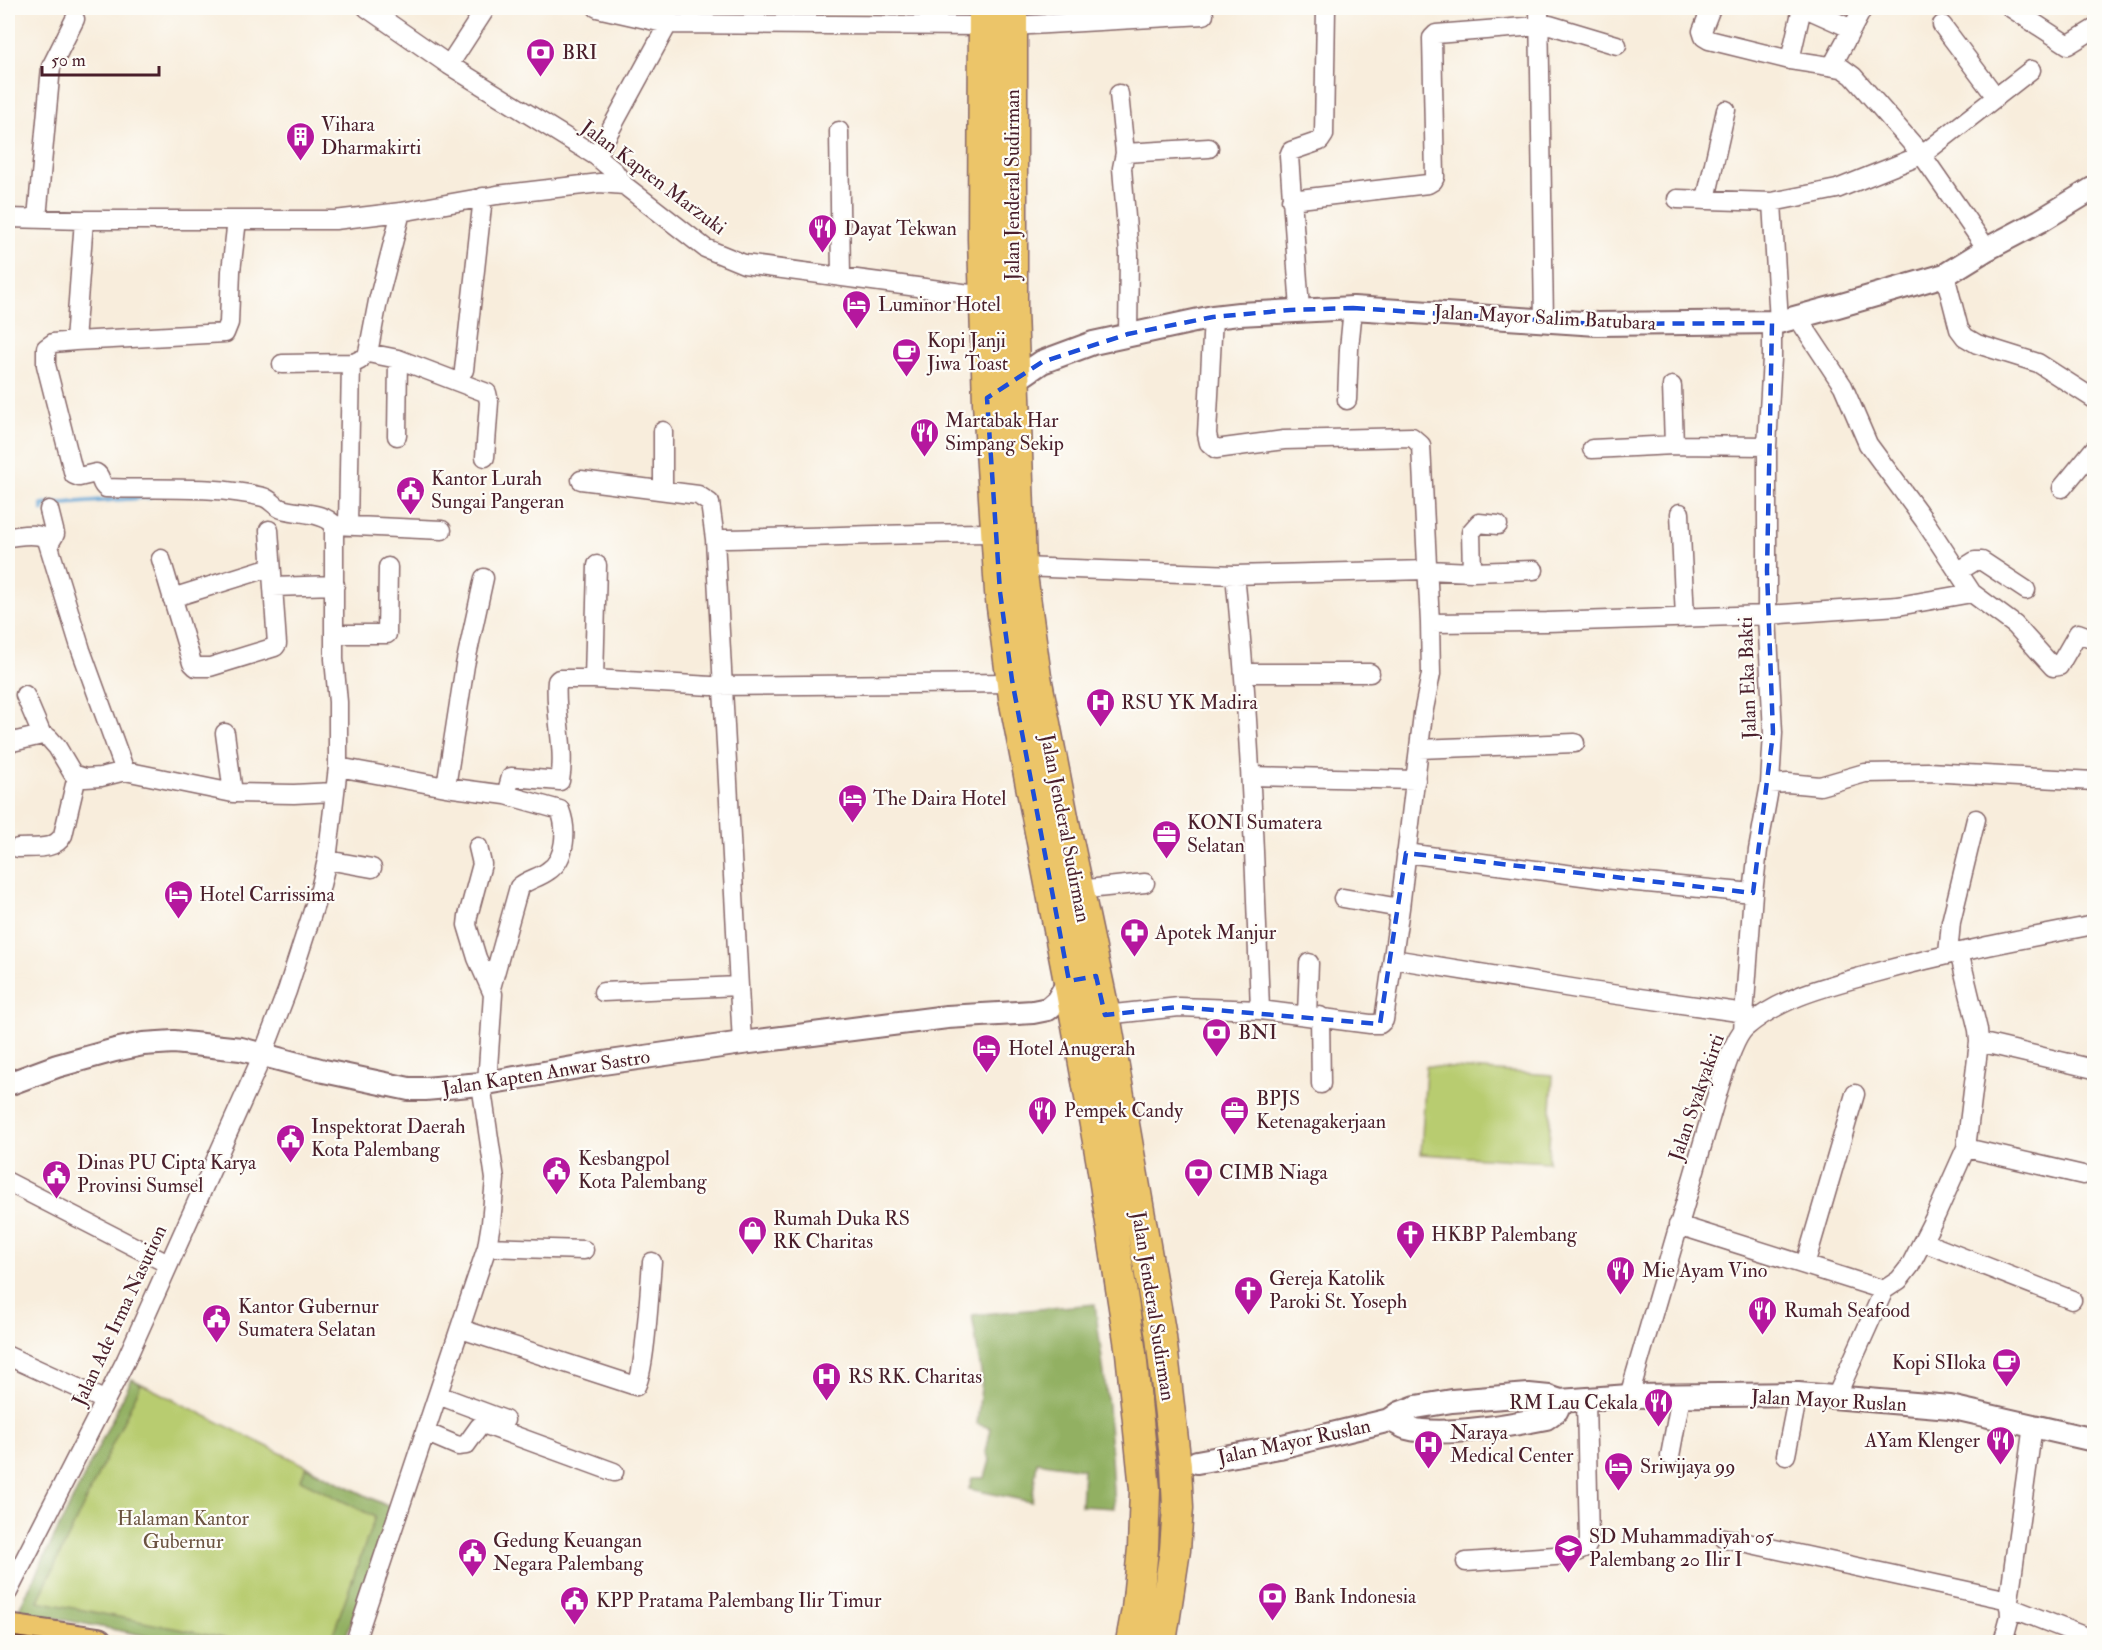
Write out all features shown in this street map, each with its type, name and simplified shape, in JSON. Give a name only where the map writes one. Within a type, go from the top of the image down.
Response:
[{"type":"highway","name":"Jalan Jenderal Sudirman","points":[[998,17],[985,296],[987,398],[999,592],[1034,808],[1077,971],[1101,1158],[1131,1353],[1144,1489],[1143,1548],[1131,1642]]},
{"type":"highway","name":"Jalan Jenderal Sudirman","points":[[998,17],[1021,567],[1036,677],[1078,890],[1077,971],[1105,1015],[1161,1337],[1174,1443],[1178,1508],[1175,1550],[1161,1642]]},
{"type":"highway","points":[[1169,1642],[1188,1519],[1185,1482],[1197,1462],[1180,1454],[1174,1443]]},
{"type":"main road","points":[[21,1631],[98,1642]]},
{"type":"street","name":"Jalan Kapten Marzuki","points":[[367,8],[449,65],[596,156],[615,172],[624,185],[705,248],[728,259],[770,268],[985,296]]},
{"type":"street","points":[[449,65],[486,8]]},
{"type":"street","points":[[597,8],[668,16],[1204,15]]},
{"type":"street","points":[[1300,309],[1289,156],[1291,151],[1320,141],[1324,135],[1326,8]]},
{"type":"street","points":[[1711,8],[1702,31],[1704,37],[1790,60],[1842,68],[1853,76],[1922,155],[1987,249]]},
{"type":"street","points":[[1790,60],[1803,8],[1852,29]]},
{"type":"street","points":[[1832,66],[1863,8]]},
{"type":"street","points":[[2011,8],[2068,45],[2094,29]]},
{"type":"street","points":[[596,156],[668,16]]},
{"type":"street","points":[[1291,200],[1428,184],[1433,181],[1435,177],[1433,36],[1436,34],[1540,16],[1556,26],[1617,45]]},
{"type":"street","points":[[1540,16],[1544,321]]},
{"type":"street","points":[[38,218],[51,67],[75,20]]},
{"type":"street","points":[[1942,25],[1996,97]]},
{"type":"street","points":[[1677,199],[1772,202],[1837,189],[1922,155],[2031,70]]},
{"type":"street","points":[[1119,94],[1125,153],[1122,168],[1129,254],[1128,334]]},
{"type":"street","points":[[1706,200],[1726,110]]},
{"type":"street","points":[[839,131],[841,278]]},
{"type":"street","points":[[1125,153],[1209,148]]},
{"type":"street","points":[[8,218],[335,220],[401,212],[483,197],[600,183],[624,185]]},
{"type":"street","name":"Jalan Mayor Salim Batubara","points":[[987,398],[1042,362],[1092,343],[1213,317],[1300,309],[1353,308],[1597,324],[1783,321],[1945,275],[2094,188]]},
{"type":"street","points":[[464,370],[483,197]]},
{"type":"street","name":"Jalan Eka Bakti","points":[[1744,1022],[1753,893],[1770,784],[1773,733],[1767,615],[1767,446],[1772,358],[1783,321],[1772,202]]},
{"type":"street","points":[[282,364],[351,363],[357,362],[369,353],[378,301],[401,212]]},
{"type":"street","points":[[75,341],[84,220]]},
{"type":"street","points":[[237,220],[231,271],[229,323],[225,333],[75,341],[48,345],[45,353],[46,365],[70,466],[75,476],[96,473],[106,489],[228,491],[326,518],[341,525],[442,530]]},
{"type":"street","points":[[1945,275],[1959,329],[1965,337],[1977,345],[2038,363],[2094,399]]},
{"type":"street","points":[[1347,399],[1353,308]]},
{"type":"street","points":[[1105,1015],[1179,1007],[1260,1010],[1380,1024],[1384,1020],[1423,714],[1431,674],[1421,445],[1412,437],[1284,441],[1216,449],[1209,443],[1213,317]]},
{"type":"street","points":[[1783,321],[1843,386],[1868,444],[1959,570],[1972,593],[2015,624],[2053,667],[2059,666],[2078,633],[2094,639]]},
{"type":"street","points":[[369,353],[399,359],[487,393],[489,402],[485,457]]},
{"type":"street","points":[[397,436],[399,359]]},
{"type":"street","name":"Jalan Ade Irma Nasution","points":[[8,1592],[126,1360],[263,1055],[287,992],[320,889],[327,860],[338,767],[335,585],[351,363]]},
{"type":"street","points":[[1672,386],[1674,445]]},
{"type":"street","points":[[663,431],[663,490]]},
{"type":"street","points":[[1592,449],[1674,445],[1767,446]]},
{"type":"street","points":[[2062,488],[2094,449]]},
{"type":"street","points":[[581,480],[698,495],[710,503],[715,539],[742,1043]]},
{"type":"street","points":[[49,510],[55,534],[49,543]]},
{"type":"street","points":[[1680,513],[1685,618]]},
{"type":"street","points":[[1472,572],[1471,532],[1479,523],[1498,525]]},
{"type":"street","points":[[161,559],[192,663],[196,667],[210,667],[275,647],[278,641],[268,530]]},
{"type":"street","points":[[715,539],[815,539],[855,534],[995,533]]},
{"type":"street","points":[[8,537],[40,535],[49,543],[81,650],[125,771]]},
{"type":"street","points":[[1959,570],[1975,561],[1982,561],[2026,590]]},
{"type":"street","points":[[594,680],[597,565]]},
{"type":"street","points":[[172,598],[272,567]]},
{"type":"street","points":[[335,634],[387,634],[387,567]]},
{"type":"street","points":[[1021,567],[1235,575],[1426,570],[1472,572],[1534,570]]},
{"type":"street","points":[[1235,575],[1245,673],[1251,776],[1260,1010]]},
{"type":"street","points":[[446,787],[465,665],[484,578]]},
{"type":"street","points":[[273,587],[335,585]]},
{"type":"street","points":[[1430,623],[1767,615],[1898,606],[1972,593]]},
{"type":"street","points":[[1245,673],[1370,673]]},
{"type":"street","points":[[506,795],[513,777],[560,781],[562,741],[558,717],[557,681],[559,679],[722,686],[1012,683]]},
{"type":"street","points":[[25,695],[42,735]]},
{"type":"street","points":[[225,733],[233,793]]},
{"type":"street","points":[[8,743],[42,735],[49,738],[73,774],[77,776],[101,777],[125,771],[233,793],[334,792]]},
{"type":"street","points":[[1419,749],[1575,743]]},
{"type":"street","points":[[338,767],[446,787],[506,795],[558,808],[563,823],[561,853],[557,863],[547,873],[527,880],[519,887],[492,988],[493,1008],[484,1084],[495,1179],[491,1223],[486,1247],[461,1329],[355,1642]]},
{"type":"street","points":[[1770,784],[1820,786],[1865,773],[1928,772],[2094,781]]},
{"type":"street","points":[[18,848],[52,846],[59,842],[63,835],[77,776]]},
{"type":"street","points":[[1251,776],[1416,780]]},
{"type":"street","points":[[1836,1398],[1884,1290],[1899,1280],[1923,1242],[1966,1148],[1979,1042],[1978,1030],[1954,953],[1951,922],[1976,819]]},
{"type":"street","points":[[478,847],[482,864],[467,926],[477,957],[492,988]]},
{"type":"street","points":[[1406,853],[1605,879],[1753,893]]},
{"type":"street","points":[[327,860],[372,867]]},
{"type":"street","points":[[1078,890],[1145,883]]},
{"type":"street","points":[[1343,898],[1400,908]]},
{"type":"street","name":"Jalan Syakyakirti","points":[[1629,1396],[1718,1091],[1744,1022],[1808,991],[1954,953],[2094,925]]},
{"type":"street","points":[[1393,959],[1590,991],[1744,1022]]},
{"type":"street","points":[[1309,963],[1321,1084]]},
{"type":"street","name":"Jalan Kapten Anwar Sastro","points":[[8,1084],[115,1050],[143,1044],[174,1042],[241,1049],[324,1071],[409,1089],[484,1084],[596,1064],[742,1043],[947,1017],[1033,1012],[1048,1009],[1057,1001],[1077,971]]},
{"type":"street","points":[[603,992],[739,986]]},
{"type":"street","points":[[1979,1042],[2094,1069]]},
{"type":"street","points":[[1805,1265],[1855,1094]]},
{"type":"street","points":[[1966,1148],[2082,1175]]},
{"type":"street","points":[[8,1182],[168,1264]]},
{"type":"street","points":[[1678,1226],[1884,1290]]},
{"type":"street","points":[[1923,1242],[2072,1300]]},
{"type":"street","points":[[486,1247],[584,1250]]},
{"type":"street","points":[[461,1329],[636,1386],[639,1383],[642,1363],[652,1262]]},
{"type":"street","points":[[8,1356],[104,1400]]},
{"type":"street","points":[[1786,1455],[1798,1394]]},
{"type":"street","name":"Jalan Mayor Ruslan","points":[[1197,1462],[1279,1447],[1390,1420],[1416,1407],[1452,1401],[1529,1395],[1549,1397],[1560,1401],[1629,1396],[1798,1394],[1950,1407],[2094,1440]]},
{"type":"street","points":[[438,1395],[585,1449]]},
{"type":"street","points":[[1670,1456],[1681,1396]]},
{"type":"street","points":[[1489,1398],[1490,1426]]},
{"type":"street","points":[[1466,1562],[1570,1555],[1586,1548],[1589,1542],[1586,1400]]},
{"type":"street","name":"Jalan Mayor Ruslan","points":[[1390,1420],[1407,1428],[1433,1431],[1490,1426],[1546,1418],[1557,1410],[1560,1401]]},
{"type":"street","points":[[425,1432],[462,1446],[483,1424],[614,1472]]},
{"type":"street","points":[[2003,1642],[2010,1616],[2009,1604],[2033,1425]]},
{"type":"street","points":[[1724,1538],[2009,1604],[2081,1635]]},
{"type":"street","points":[[8,1620],[21,1631]]},
{"type":"highlighted area","points":[[1353,308],[1597,324],[1772,323],[1767,571],[1773,733],[1753,893],[1406,853],[1380,1024],[1179,1007],[1105,1015],[1096,976],[1069,981],[1012,680],[1000,592],[987,398],[1042,362],[1128,334],[1213,317],[1290,310]]},
{"type":"green space","points":[[1426,1066],[1553,1075],[1548,1162],[1421,1154]]},
{"type":"green space","points":[[1095,1304],[1108,1405],[1114,1508],[1081,1506],[1083,1469],[1037,1462],[1032,1502],[969,1489],[972,1478],[985,1478],[990,1460],[986,1452],[991,1428],[977,1424],[982,1379],[972,1315]]},
{"type":"green space","name":"Halaman Kantor Gubernur","points":[[132,1379],[391,1508],[344,1642],[179,1642],[18,1611]]},
{"type":"green space","points":[[132,1379],[141,1384],[38,1601],[243,1642],[179,1642],[18,1611]]},
{"type":"green space","points":[[307,1467],[391,1508],[344,1642],[330,1642],[375,1517],[300,1480]]},
{"type":"waterway","points":[[43,510],[42,505],[150,497]]},
{"type":"tram line","points":[[8,1636],[52,1642]]},
{"type":"place","name":"BRI","points":[[541,78]]},
{"type":"place","name":"Vihara Dharmakirti","points":[[300,162]]},
{"type":"place","name":"Dayat Tekwan","points":[[823,254]]},
{"type":"place","name":"Luminor Hotel","points":[[857,330]]},
{"type":"place","name":"Kopi Janji Jiwa Toast","points":[[906,378]]},
{"type":"place","name":"Martabak Har Simpang Sekip","points":[[924,458]]},
{"type":"place","name":"Kantor Lurah Sungai Pangeran","points":[[410,516]]},
{"type":"place","name":"RSU YK Madira","points":[[1100,728]]},
{"type":"place","name":"The Daira Hotel","points":[[852,824]]},
{"type":"place","name":"KONI Sumatera Selatan","points":[[1166,860]]},
{"type":"place","name":"Hotel Carrissima","points":[[178,920]]},
{"type":"place","name":"Apotek Manjur","points":[[1134,958]]},
{"type":"place","name":"BNI","points":[[1217,1058]]},
{"type":"place","name":"Hotel Anugerah","points":[[987,1074]]},
{"type":"place","name":"Pempek Candy","points":[[1043,1136]]},
{"type":"place","name":"BPJS Ketenagakerjaan","points":[[1235,1136]]},
{"type":"place","name":"Inspektorat Daerah Kota Palembang","points":[[290,1164]]},
{"type":"place","name":"Kesbangpol Kota Palembang","points":[[557,1196]]},
{"type":"place","name":"CIMB Niaga","points":[[1198,1198]]},
{"type":"place","name":"Dinas PU Cipta Karya Provinsi Sumsel","points":[[56,1200]]},
{"type":"place","name":"Rumah Duka RS RK Charitas","points":[[752,1256]]},
{"type":"place","name":"HKBP Palembang","points":[[1410,1260]]},
{"type":"place","name":"Mie Ayam Vino","points":[[1621,1296]]},
{"type":"place","name":"Gereja Katolik Paroki St. Yoseph","points":[[1248,1316]]},
{"type":"place","name":"Rumah Seafood","points":[[1763,1336]]},
{"type":"place","name":"Kantor Gubernur Sumatera Selatan","points":[[217,1344]]},
{"type":"place","name":"Kopi SIloka","points":[[2007,1388]]},
{"type":"place","name":"RS RK. Charitas","points":[[827,1402]]},
{"type":"place","name":"RM Lau Cekala","points":[[1659,1428]]},
{"type":"place","name":"AYam Klenger","points":[[2001,1466]]},
{"type":"place","name":"Naraya Medical Center","points":[[1429,1470]]},
{"type":"place","name":"Sriwijaya 99","points":[[1619,1492]]},
{"type":"place","name":"SD Muhammadiyah 05 Palembang 20 Ilir I","points":[[1568,1574]]},
{"type":"place","name":"Gedung Keuangan Negara Palembang","points":[[472,1578]]},
{"type":"place","name":"Bank Indonesia","points":[[1273,1622]]},
{"type":"place","name":"KPP Pratama Palembang Ilir Timur","points":[[575,1626]]}]
